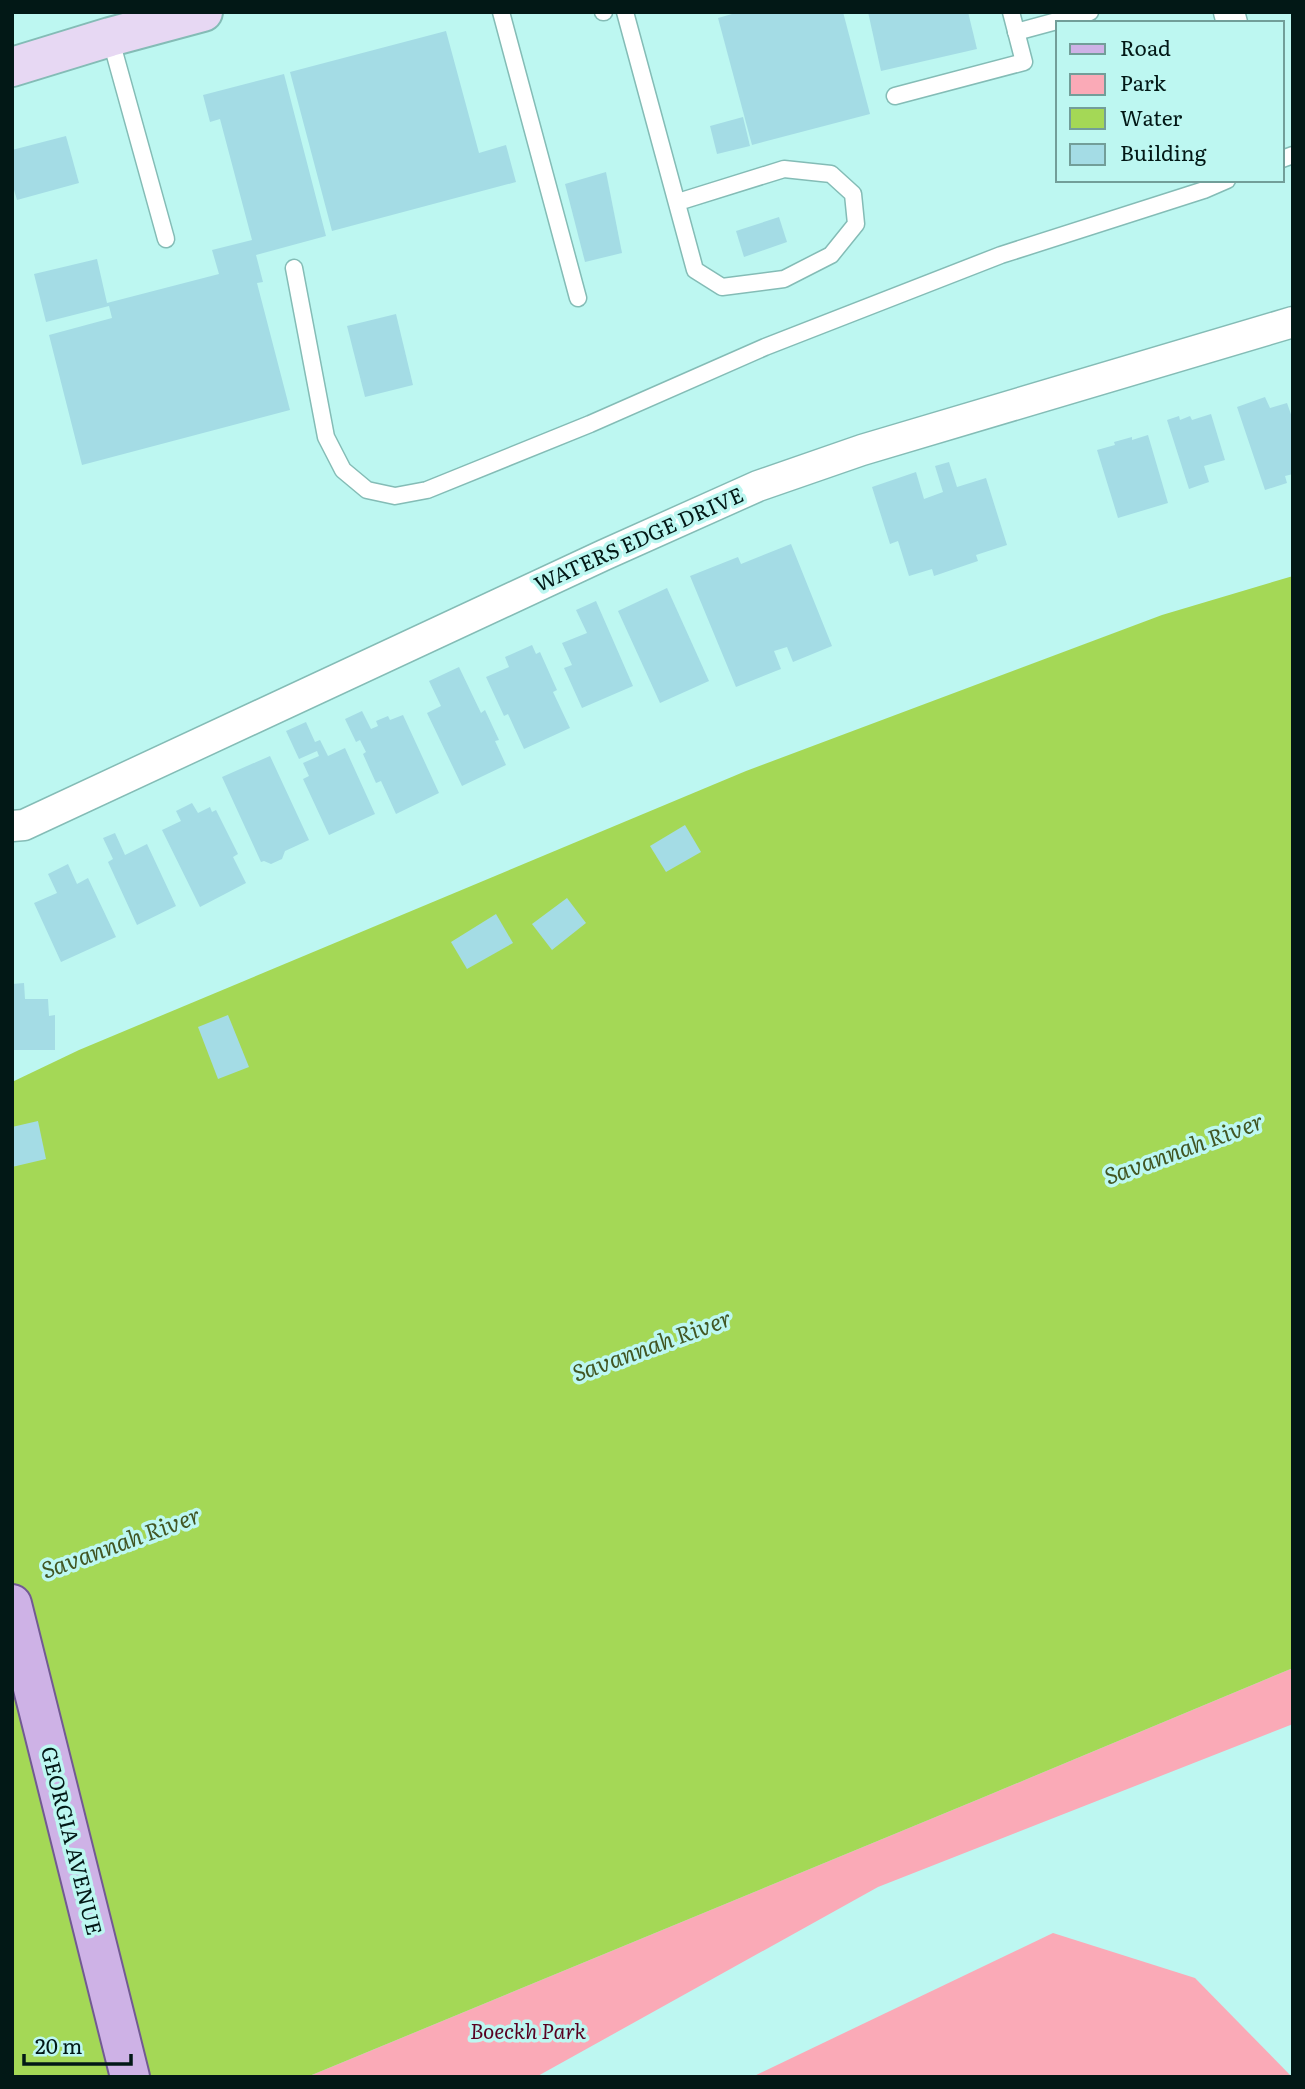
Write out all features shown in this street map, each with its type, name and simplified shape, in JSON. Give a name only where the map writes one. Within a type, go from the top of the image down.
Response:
[{"type":"main road","points":[[12,67],[203,12]]},
{"type":"main road","name":"GEORGIA AVENUE","points":[[12,1604],[130,2077]]},
{"type":"street","name":"WATERS EDGE DRIVE","points":[[12,826],[24,825],[758,486],[862,450],[1293,322]]},
{"type":"lane","points":[[500,12],[579,299]]},
{"type":"lane","points":[[625,12],[695,270],[722,286],[783,279],[831,255],[856,224],[853,194],[831,174],[784,169],[678,202]]},
{"type":"lane","points":[[894,96],[1024,62],[1011,12]]},
{"type":"lane","points":[[1057,21],[1090,12]]},
{"type":"lane","points":[[1016,32],[1056,21]]},
{"type":"lane","points":[[110,37],[166,239]]},
{"type":"lane","points":[[294,268],[326,437],[343,470],[367,491],[395,496],[440,485],[590,424],[765,347],[915,288],[1222,182]]},
{"type":"green space","name":"Boeckh Park","points":[[1293,1668],[1293,1724],[878,1887],[536,2077],[307,2077],[984,1797]]},
{"type":"green space","points":[[1053,1933],[1195,1978],[1292,2077],[752,2077]]},
{"type":"water","name":"Savannah River","points":[[1293,576],[1293,1668],[307,2077],[12,2077],[12,1082],[79,1050],[746,771],[1162,615]]},
{"type":"building","points":[[739,12],[843,12],[870,114],[752,145],[718,18]]},
{"type":"building","points":[[868,12],[968,12],[977,49],[881,71]]},
{"type":"building","points":[[446,31],[479,153],[506,145],[516,182],[332,231],[290,72]]},
{"type":"building","points":[[284,74],[326,236],[256,255],[263,282],[257,283],[290,410],[82,465],[49,335],[112,318],[109,306],[46,322],[34,274],[97,259],[107,303],[219,274],[212,250],[252,240],[220,119],[210,122],[203,95]]},
{"type":"building","points":[[743,117],[750,146],[717,154],[710,126]]},
{"type":"building","points":[[66,136],[79,183],[17,200],[12,183],[12,150]]},
{"type":"building","points":[[606,172],[622,253],[585,262],[565,184]]},
{"type":"building","points":[[779,217],[787,242],[744,257],[736,231]]},
{"type":"building","points":[[396,314],[413,385],[365,397],[347,326]]},
{"type":"building","points":[[1265,397],[1270,408],[1287,403],[1293,420],[1293,474],[1285,476],[1287,483],[1265,490],[1237,407]]},
{"type":"building","points":[[1211,414],[1225,460],[1204,466],[1209,482],[1189,489],[1167,420],[1179,416],[1180,420],[1190,416],[1192,420]]},
{"type":"building","points":[[1148,435],[1168,503],[1118,518],[1097,450],[1115,445],[1114,442]]},
{"type":"building","points":[[949,462],[957,487],[986,478],[1007,545],[976,555],[978,561],[934,576],[932,569],[909,576],[898,541],[890,544],[872,487],[916,472],[924,499],[943,492],[935,466]]},
{"type":"building","points":[[791,544],[832,646],[793,662],[787,647],[774,651],[781,669],[736,687],[690,576],[738,557],[741,564]]},
{"type":"building","points":[[667,588],[709,681],[660,703],[618,611]]},
{"type":"building","points":[[596,601],[633,686],[582,708],[564,668],[572,665],[562,643],[587,633],[576,610]]},
{"type":"building","points":[[532,645],[536,654],[540,652],[557,690],[553,692],[570,728],[524,749],[508,714],[504,716],[486,677],[509,667],[505,657]]},
{"type":"building","points":[[459,667],[481,713],[485,710],[499,740],[495,741],[506,765],[462,786],[427,713],[441,706],[429,681]]},
{"type":"building","points":[[362,711],[371,729],[378,726],[376,721],[388,716],[390,720],[403,715],[439,793],[396,814],[381,781],[376,783],[360,740],[356,742],[345,719]]},
{"type":"building","points":[[306,722],[315,742],[320,740],[328,756],[345,748],[375,814],[329,835],[303,779],[309,776],[303,763],[319,756],[317,751],[299,759],[286,731]]},
{"type":"building","points":[[270,756],[309,840],[285,851],[282,859],[271,864],[261,862],[222,777]]},
{"type":"building","points":[[192,803],[198,813],[210,807],[212,812],[216,810],[238,854],[233,857],[246,883],[200,907],[162,830],[181,821],[176,811]]},
{"type":"building","points":[[685,825],[701,852],[666,872],[650,846]]},
{"type":"building","points":[[115,833],[125,855],[147,844],[176,906],[137,925],[108,862],[113,859],[103,838]]},
{"type":"building","points":[[68,864],[77,884],[88,878],[116,937],[61,962],[34,903],[57,893],[48,874]]},
{"type":"building","points":[[567,898],[586,923],[552,950],[532,924]]},
{"type":"building","points":[[496,914],[513,943],[467,969],[451,942]]},
{"type":"building","points":[[24,983],[25,999],[48,999],[49,1016],[55,1015],[55,1050],[12,1050],[12,984]]},
{"type":"building","points":[[228,1015],[249,1067],[218,1079],[198,1027]]},
{"type":"building","points":[[38,1121],[46,1159],[12,1167],[12,1127]]}]
